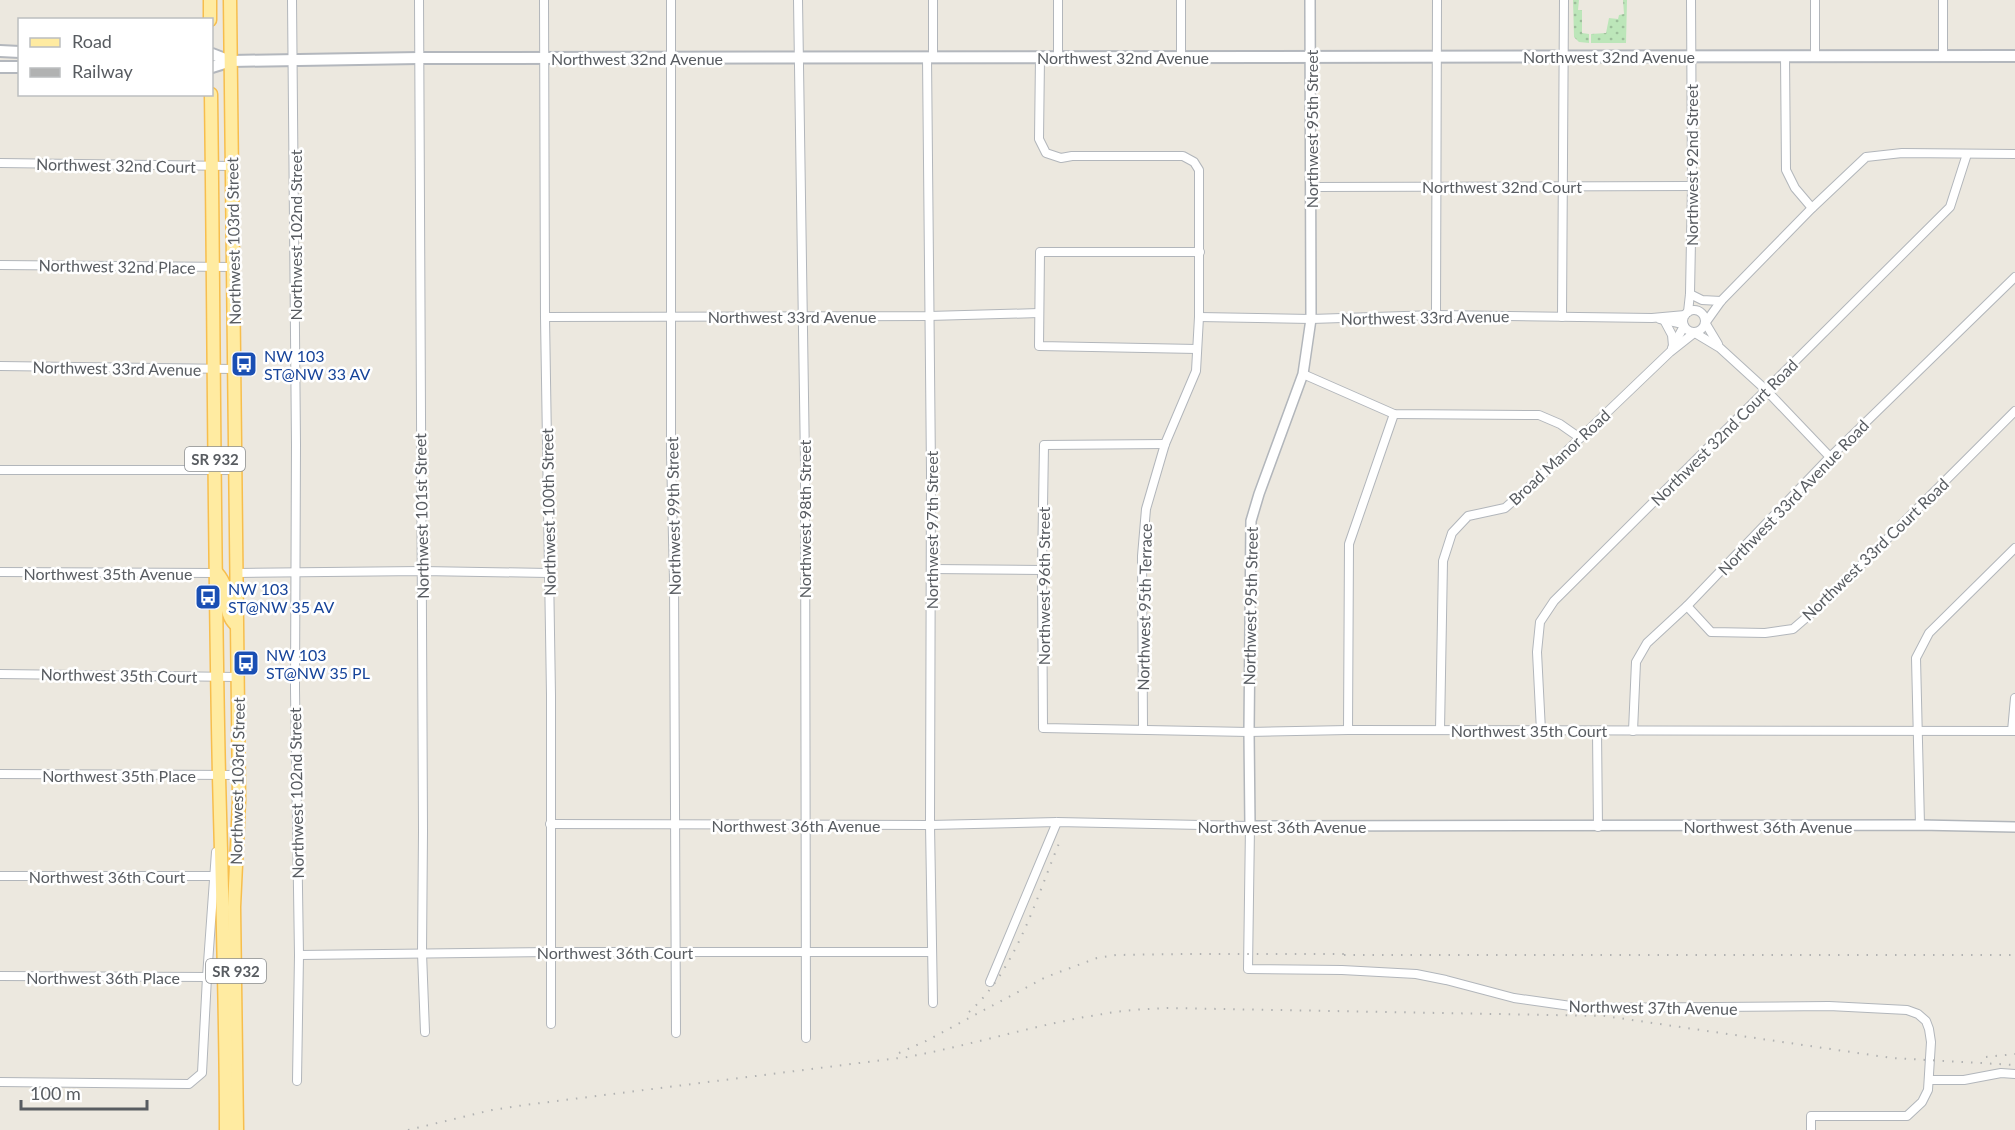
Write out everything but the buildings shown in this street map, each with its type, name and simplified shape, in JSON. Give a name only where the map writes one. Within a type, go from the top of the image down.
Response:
[{"type":"main road","points":[[210,0],[210,18]]},
{"type":"main road","name":"Northwest 103rd Street","points":[[230,0],[239,775],[234,907],[237,1130]]},
{"type":"main road","points":[[0,51],[18,52]]},
{"type":"main road","name":"Northwest 32nd Avenue","points":[[213,54],[231,61]]},
{"type":"main road","name":"Northwest 32nd Avenue","points":[[213,67],[231,61],[419,58],[2015,56]]},
{"type":"main road","points":[[0,67],[18,68]]},
{"type":"main road","name":"Northwest 103rd Street","points":[[211,96],[213,370],[219,775],[224,906],[226,1130]]},
{"type":"main road","points":[[216,520],[221,528],[224,560],[237,573]]},
{"type":"main road","points":[[217,573],[224,581],[227,589],[228,610],[231,620],[237,626]]},
{"type":"street","name":"Northwest 102nd Street","points":[[292,0],[295,690],[299,955],[297,1081]]},
{"type":"street","name":"Northwest 101st Street","points":[[419,0],[422,953],[425,1032]]},
{"type":"street","name":"Northwest 100th Street","points":[[544,0],[545,317],[551,695],[551,1024]]},
{"type":"street","name":"Northwest 99th Street","points":[[671,0],[671,454],[674,580],[676,1033]]},
{"type":"street","name":"Northwest 98th Street","points":[[798,0],[805,462],[806,1038]]},
{"type":"street","name":"Northwest 97th Street","points":[[933,0],[930,57],[929,316],[930,825],[933,1003]]},
{"type":"street","points":[[1058,0],[1058,57]]},
{"type":"street","points":[[1181,0],[1181,57]]},
{"type":"street","name":"Northwest 95th Street","points":[[1248,969],[1251,521],[1258,494],[1303,374],[1311,319],[1310,0]]},
{"type":"street","points":[[1436,315],[1437,0]]},
{"type":"street","points":[[1562,317],[1564,0]]},
{"type":"street","name":"Northwest 92nd Street","points":[[1687,313],[1690,294],[1692,186],[1691,0]]},
{"type":"street","points":[[1815,0],[1815,56]]},
{"type":"street","points":[[1942,0],[1943,57]]},
{"type":"street","points":[[1785,56],[1786,170],[1795,188],[1812,208]]},
{"type":"street","name":"Northwest 95th Terrace","points":[[1040,57],[1039,139],[1046,153],[1061,158],[1072,156],[1183,156],[1194,162],[1199,170],[1200,252],[1196,371],[1165,444],[1146,509],[1142,556],[1143,729]]},
{"type":"street","points":[[1695,333],[1701,330],[1721,301],[1812,208],[1866,157],[1902,153],[2015,154]]},
{"type":"street","name":"Northwest 32nd Court Road","points":[[1541,731],[1537,652],[1540,622],[1554,601],[1950,207],[1966,154]]},
{"type":"street","name":"Northwest 32nd Court","points":[[0,163],[232,166]]},
{"type":"street","name":"Northwest 32nd Court","points":[[1312,187],[1692,186]]},
{"type":"street","points":[[1197,349],[1039,346],[1040,252],[1200,252]]},
{"type":"street","name":"Northwest 32nd Place","points":[[0,265],[233,267]]},
{"type":"street","name":"Northwest 33rd Avenue Road","points":[[1634,731],[1636,662],[1647,643],[1687,606],[1830,457],[2015,276]]},
{"type":"street","points":[[1690,294],[1702,300],[1721,301]]},
{"type":"street","name":"Northwest 92nd Street","points":[[1690,294],[1698,310]]},
{"type":"street","points":[[1721,301],[1687,313],[1684,325],[1687,331],[1695,333],[1720,348],[1766,390],[1830,457]]},
{"type":"street","points":[[1698,310],[1704,316],[1720,348]]},
{"type":"street","name":"Northwest 33rd Avenue","points":[[545,317],[929,316],[1039,313]]},
{"type":"street","name":"Northwest 33rd Avenue","points":[[1199,317],[1311,319],[1436,315],[1652,318],[1687,313]]},
{"type":"street","name":"Northwest 33rd Avenue","points":[[1652,318],[1684,325]]},
{"type":"street","points":[[1664,320],[1672,335],[1671,349]]},
{"type":"street","name":"Broad Manor Road","points":[[1671,349],[1684,325]]},
{"type":"street","name":"Broad Manor Road","points":[[1440,730],[1443,561],[1452,533],[1468,516],[1505,508],[1671,349],[1695,333]]},
{"type":"street","name":"Northwest 33rd Avenue","points":[[0,366],[234,369]]},
{"type":"street","points":[[1303,374],[1394,414],[1539,415],[1560,424],[1580,438]]},
{"type":"street","name":"Northwest 33rd Court Road","points":[[1687,606],[1711,632],[1765,633],[1793,629],[2015,411]]},
{"type":"street","points":[[1348,730],[1349,544],[1394,414]]},
{"type":"street","name":"Northwest 96th Street","points":[[1043,728],[1044,444],[1165,444]]},
{"type":"street","points":[[0,470],[236,470]]},
{"type":"street","points":[[1920,825],[1916,658],[1929,633],[2015,548]]},
{"type":"street","points":[[931,569],[1042,570]]},
{"type":"street","points":[[237,573],[422,570],[549,573]]},
{"type":"street","name":"Northwest 35th Avenue","points":[[0,572],[217,573]]},
{"type":"street","name":"Northwest 35th Court","points":[[0,674],[238,677]]},
{"type":"street","points":[[2013,731],[2015,698]]},
{"type":"street","name":"Northwest 35th Court","points":[[1043,728],[1249,732],[1348,730],[2013,731]]},
{"type":"street","points":[[1597,731],[1598,827]]},
{"type":"street","name":"Northwest 35th Place","points":[[0,774],[239,775]]},
{"type":"street","points":[[990,982],[1057,822]]},
{"type":"street","name":"Northwest 36th Avenue","points":[[550,824],[930,825],[1057,822],[1250,826],[1920,825],[2015,827]]},
{"type":"street","name":"Northwest 103rd Street","points":[[0,1082],[189,1084],[202,1073],[214,876],[221,823]]},
{"type":"street","name":"Northwest 36th Court","points":[[0,876],[214,876]]},
{"type":"street","name":"Northwest 36th Court","points":[[299,955],[550,952],[932,952]]},
{"type":"street","name":"Northwest 37th Avenue","points":[[1248,969],[1416,974],[1514,998],[1585,1008],[1829,1006],[1907,1010],[1922,1016],[1929,1029],[1931,1042],[1929,1080],[1924,1099],[1907,1116],[1811,1116],[1811,1130]]},
{"type":"street","name":"Northwest 36th Place","points":[[0,976],[207,977]]},
{"type":"street","points":[[1929,1080],[1964,1080],[2001,1073],[2015,1074]]},
{"type":"green space","points":[[1573,0],[1579,0],[1578,10],[1582,10],[1582,33],[1589,34],[1589,43],[1579,42],[1574,37]]},
{"type":"green space","points":[[1623,0],[1627,0],[1626,43],[1591,43],[1591,34],[1606,33],[1609,18],[1618,19],[1619,15],[1624,14]]},
{"type":"railway","points":[[969,1012],[986,995],[1013,954],[1060,841]]},
{"type":"railway","points":[[899,1053],[1046,977],[1097,958],[1116,955],[1351,954]]},
{"type":"railway","points":[[1344,955],[2015,955]]},
{"type":"railway","points":[[408,1130],[492,1110],[525,1105],[907,1057],[1078,1018],[1167,1008],[1605,1016],[1892,1058],[2015,1065]]},
{"type":"railway","points":[[1986,1057],[2015,1054]]},
{"type":"place","name":"NW 103 ST@NW 33 AV","points":[[244,364]]},
{"type":"place","name":"NW 103 ST@NW 35 AV","points":[[208,597]]},
{"type":"place","name":"NW 103 ST@NW 35 PL","points":[[246,663]]}]
